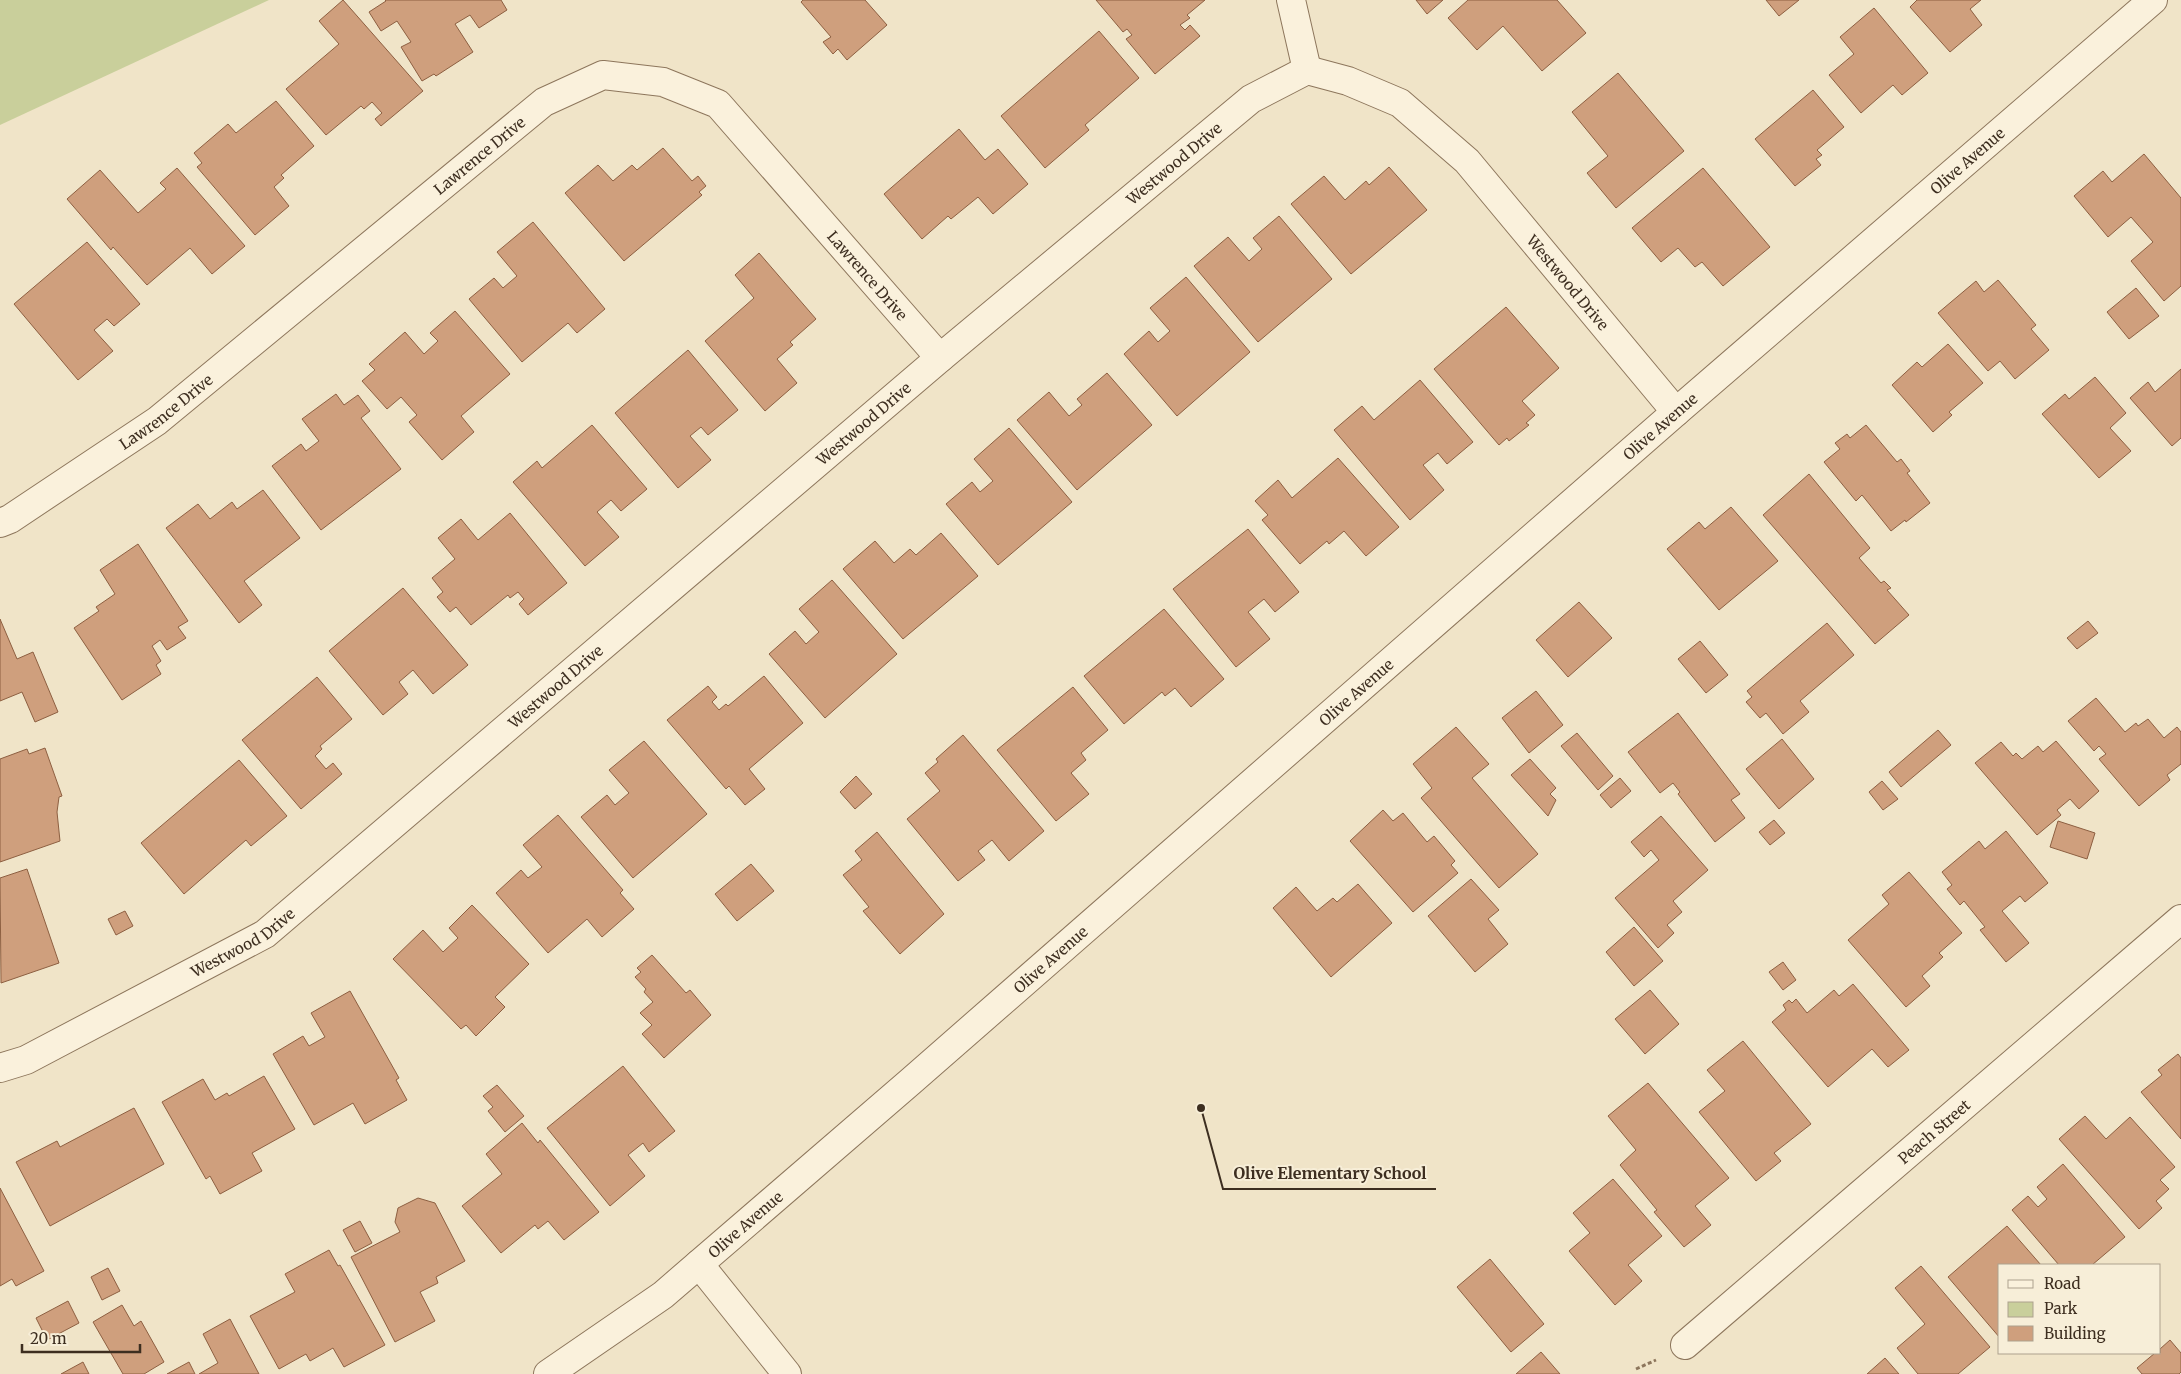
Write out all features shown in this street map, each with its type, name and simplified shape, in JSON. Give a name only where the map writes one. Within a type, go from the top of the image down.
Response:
[{"type":"street","points":[[1291,0],[1307,70]]},
{"type":"street","name":"Olive Avenue","points":[[548,1374],[663,1295],[918,1076],[1676,412],[2154,0]]},
{"type":"street","name":"Westwood Drive","points":[[0,1068],[26,1060],[265,934],[940,358],[1251,99],[1307,70],[1348,81],[1400,103],[1467,161],[1676,412]]},
{"type":"street","name":"Lawrence Drive","points":[[0,523],[10,519],[157,421],[544,102],[603,76],[663,82],[718,104],[940,358]]},
{"type":"street","name":"Peach Street","points":[[1686,1345],[2181,919]]},
{"type":"street","points":[[699,1264],[788,1374]]},
{"type":"green space","points":[[0,0],[269,0],[0,125]]},
{"type":"building","points":[[343,0],[423,91],[381,126],[375,119],[382,113],[372,102],[364,109],[361,106],[326,135],[286,89],[339,44],[319,21]]},
{"type":"building","points":[[385,0],[501,0],[507,10],[479,28],[470,15],[455,24],[473,52],[436,76],[434,74],[422,81],[401,47],[411,42],[397,21],[381,31],[369,12]]},
{"type":"building","points":[[803,0],[865,0],[887,25],[847,60],[838,49],[833,54],[823,42],[831,37],[801,2]]},
{"type":"building","points":[[1096,0],[1205,0],[1187,15],[1190,18],[1180,25],[1185,30],[1190,25],[1200,36],[1155,74],[1126,39],[1132,35],[1127,29],[1123,32]]},
{"type":"building","points":[[1416,0],[1443,0],[1427,14]]},
{"type":"building","points":[[1468,0],[1557,0],[1586,33],[1542,71],[1503,26],[1477,50],[1448,18]]},
{"type":"building","points":[[1766,0],[1799,0],[1779,16]]},
{"type":"building","points":[[1917,0],[1981,0],[1970,9],[1982,25],[1950,52],[1910,7]]},
{"type":"building","points":[[1874,8],[1928,73],[1902,95],[1893,85],[1861,113],[1829,75],[1854,54],[1840,37]]},
{"type":"building","points":[[1099,31],[1139,78],[1085,125],[1089,130],[1045,168],[1001,116]]},
{"type":"building","points":[[1618,73],[1684,151],[1616,208],[1587,173],[1608,156],[1572,112]]},
{"type":"building","points":[[1813,90],[1844,127],[1817,150],[1822,155],[1816,159],[1821,165],[1795,186],[1755,139]]},
{"type":"building","points":[[276,101],[314,146],[281,175],[284,178],[274,187],[289,206],[255,235],[197,167],[202,163],[194,153],[228,124],[236,133]]},
{"type":"building","points":[[959,129],[985,160],[998,149],[1028,184],[993,214],[978,197],[951,219],[948,216],[922,239],[884,194]]},
{"type":"building","points":[[663,148],[692,181],[698,176],[706,186],[699,192],[702,195],[624,261],[565,193],[598,165],[613,181],[632,165],[637,170]]},
{"type":"building","points":[[2144,154],[2181,198],[2181,286],[2164,301],[2131,261],[2153,242],[2131,217],[2108,237],[2074,196],[2103,171],[2112,182]]},
{"type":"building","points":[[1389,167],[1427,210],[1351,274],[1291,204],[1324,176],[1345,200],[1366,181],[1369,185]]},
{"type":"building","points":[[177,168],[245,246],[212,274],[190,248],[147,285],[113,247],[111,250],[67,199],[100,170],[138,213],[166,189],[160,183]]},
{"type":"building","points":[[1703,168],[1770,247],[1723,286],[1702,262],[1695,267],[1678,248],[1661,262],[1632,228]]},
{"type":"building","points":[[1279,216],[1332,279],[1258,342],[1194,266],[1228,237],[1249,261],[1262,249],[1253,238]]},
{"type":"building","points":[[533,222],[605,309],[577,333],[568,323],[522,362],[469,299],[494,278],[503,288],[517,276],[497,252]]},
{"type":"building","points":[[87,242],[140,304],[114,326],[107,319],[94,330],[113,351],[78,380],[14,304]]},
{"type":"building","points":[[759,253],[816,319],[790,342],[793,345],[777,359],[797,383],[765,411],[705,341],[754,298],[735,275]]},
{"type":"building","points":[[1186,277],[1250,352],[1177,416],[1124,354],[1149,331],[1158,342],[1170,331],[1150,308]]},
{"type":"building","points":[[1998,280],[2036,325],[2031,329],[2049,350],[2015,379],[2000,361],[1988,371],[1938,313],[1976,281],[1984,292]]},
{"type":"building","points":[[2136,288],[2159,316],[2129,339],[2107,312]]},
{"type":"building","points":[[1506,307],[1559,368],[1522,401],[1535,415],[1526,423],[1529,425],[1509,441],[1507,438],[1499,445],[1434,369]]},
{"type":"building","points":[[455,311],[510,374],[461,416],[474,432],[442,460],[409,422],[417,415],[401,397],[387,409],[362,381],[375,370],[369,364],[405,332],[424,354],[438,341],[430,333]]},
{"type":"building","points":[[1948,344],[1983,383],[1949,412],[1952,415],[1933,432],[1892,385],[1917,362],[1922,367]]},
{"type":"building","points":[[688,350],[738,410],[708,435],[701,427],[690,436],[711,460],[678,488],[615,413]]},
{"type":"building","points":[[2181,369],[2181,438],[2172,446],[2130,398],[2148,382],[2155,392]]},
{"type":"building","points":[[1107,373],[1152,425],[1077,490],[1017,420],[1049,392],[1069,416],[1082,405],[1077,399]]},
{"type":"building","points":[[2095,377],[2126,413],[2110,428],[2131,451],[2099,478],[2042,414],[2065,394],[2069,399]]},
{"type":"building","points":[[1420,380],[1473,442],[1447,464],[1438,453],[1423,465],[1444,490],[1410,520],[1334,430],[1362,406],[1374,420]]},
{"type":"building","points":[[336,394],[344,405],[358,395],[370,411],[361,418],[401,469],[321,530],[272,466],[301,444],[306,451],[319,441],[302,419]]},
{"type":"building","points":[[592,425],[647,489],[621,511],[611,500],[597,512],[619,537],[585,566],[513,482],[537,461],[542,468]]},
{"type":"building","points":[[1866,425],[1897,462],[1901,459],[1910,471],[1907,473],[1930,503],[1891,531],[1862,495],[1856,501],[1824,462],[1840,449],[1835,443],[1847,434],[1850,438]]},
{"type":"building","points":[[1009,428],[1072,502],[998,565],[946,504],[972,482],[980,492],[993,481],[974,459]]},
{"type":"building","points":[[1338,458],[1399,527],[1366,556],[1344,531],[1329,544],[1327,541],[1300,564],[1262,520],[1268,515],[1255,501],[1278,480],[1292,498]]},
{"type":"building","points":[[1809,474],[1870,548],[1859,558],[1881,583],[1884,581],[1891,588],[1887,590],[1909,615],[1875,644],[1763,515]]},
{"type":"building","points":[[263,490],[300,538],[244,581],[262,605],[239,623],[166,528],[198,504],[210,519],[232,502],[237,509]]},
{"type":"building","points":[[1731,507],[1778,561],[1719,610],[1667,549],[1699,522],[1705,529]]},
{"type":"building","points":[[510,513],[567,583],[528,615],[519,604],[524,599],[518,592],[510,598],[508,595],[471,625],[456,607],[450,612],[437,597],[443,592],[432,578],[455,559],[438,538],[461,519],[478,540]]},
{"type":"building","points":[[1248,529],[1299,592],[1275,612],[1264,599],[1248,612],[1270,639],[1236,667],[1173,589]]},
{"type":"building","points":[[941,533],[978,576],[903,639],[843,569],[875,541],[894,563],[910,549],[916,555]]},
{"type":"building","points":[[138,544],[188,621],[178,627],[186,638],[167,650],[160,640],[152,646],[161,661],[156,665],[161,674],[122,700],[74,628],[99,611],[96,607],[115,594],[100,570]]},
{"type":"building","points":[[832,580],[897,654],[825,718],[769,654],[795,631],[806,644],[819,632],[799,609]]},
{"type":"building","points":[[403,588],[468,665],[433,694],[413,670],[399,682],[408,694],[383,715],[329,651]]},
{"type":"building","points":[[1579,602],[1612,638],[1568,677],[1536,640]]},
{"type":"building","points":[[1164,609],[1224,679],[1191,707],[1175,688],[1165,696],[1162,692],[1124,724],[1084,676]]},
{"type":"building","points":[[0,619],[17,659],[33,652],[58,712],[35,722],[22,692],[0,701]]},
{"type":"building","points":[[2088,621],[2098,633],[2077,649],[2067,638]]},
{"type":"building","points":[[1827,623],[1854,655],[1800,701],[1809,712],[1783,734],[1766,713],[1760,718],[1746,702],[1752,697],[1747,691]]},
{"type":"building","points":[[1700,641],[1728,675],[1706,693],[1678,659]]},
{"type":"building","points":[[764,676],[803,723],[749,769],[765,789],[745,805],[729,786],[726,789],[667,720],[708,686],[717,697],[712,702],[719,710],[726,704],[728,706]]},
{"type":"building","points":[[317,677],[352,719],[320,746],[322,749],[315,756],[326,769],[333,763],[342,774],[301,809],[242,740]]},
{"type":"building","points":[[1073,687],[1108,730],[1081,753],[1086,760],[1071,773],[1089,794],[1056,821],[997,750]]},
{"type":"building","points":[[1536,691],[1563,725],[1529,753],[1502,718]]},
{"type":"building","points":[[2096,698],[2125,732],[2136,723],[2138,726],[2148,719],[2164,738],[2177,727],[2181,732],[2181,764],[2167,775],[2170,780],[2139,806],[2099,759],[2106,754],[2099,746],[2094,751],[2068,721]]},
{"type":"building","points":[[1678,713],[1740,794],[1731,800],[1745,818],[1715,842],[1678,794],[1680,792],[1673,783],[1660,793],[1628,752]]},
{"type":"building","points":[[1456,727],[1489,764],[1472,778],[1538,854],[1499,888],[1421,798],[1432,788],[1413,764]]},
{"type":"building","points":[[1938,730],[1951,745],[1901,787],[1889,772]]},
{"type":"building","points":[[1577,733],[1613,776],[1598,790],[1561,746]]},
{"type":"building","points":[[963,735],[1044,831],[1009,861],[992,840],[978,851],[985,860],[958,881],[907,819],[940,791],[925,773],[938,762],[936,759]]},
{"type":"building","points":[[1782,739],[1814,779],[1779,809],[1746,769]]},
{"type":"building","points":[[644,741],[707,814],[633,878],[581,817],[607,795],[615,805],[629,793],[609,770]]},
{"type":"building","points":[[2056,741],[2099,791],[2079,809],[2070,799],[2057,810],[2061,815],[2037,835],[1975,763],[2001,742],[2013,756],[2016,753],[2022,759],[2038,746],[2043,752]]},
{"type":"building","points":[[45,748],[62,796],[59,797],[57,812],[60,841],[0,862],[0,759],[27,749],[29,754]]},
{"type":"building","points":[[1530,759],[1556,788],[1550,794],[1556,800],[1548,816],[1511,775]]},
{"type":"building","points":[[239,760],[287,816],[251,846],[246,840],[184,894],[141,843]]},
{"type":"building","points":[[856,776],[872,794],[855,809],[840,792]]},
{"type":"building","points":[[1620,778],[1631,791],[1611,808],[1600,795]]},
{"type":"building","points":[[1882,781],[1898,799],[1883,810],[1869,792]]},
{"type":"building","points":[[1383,810],[1393,821],[1403,813],[1427,842],[1434,836],[1455,861],[1451,865],[1458,873],[1413,912],[1350,841]]},
{"type":"building","points":[[558,815],[623,890],[620,893],[634,909],[602,937],[587,919],[548,953],[496,893],[521,870],[528,878],[542,867],[523,845]]},
{"type":"building","points":[[1661,816],[1708,870],[1673,901],[1682,912],[1667,925],[1674,933],[1658,948],[1615,898],[1659,860],[1651,850],[1644,857],[1631,842]]},
{"type":"building","points":[[1774,820],[1785,833],[1770,845],[1759,832]]},
{"type":"building","points":[[2058,821],[2095,833],[2087,859],[2050,847]]},
{"type":"building","points":[[2006,831],[2048,883],[2025,902],[2020,896],[2002,911],[2029,943],[2006,962],[1980,930],[1985,927],[1964,901],[1960,905],[1947,889],[1952,885],[1942,872],[1979,841],[1985,849]]},
{"type":"building","points":[[877,832],[944,914],[900,954],[863,911],[869,907],[843,875],[862,860],[855,851]]},
{"type":"building","points":[[751,864],[774,891],[737,921],[715,894]]},
{"type":"building","points":[[27,869],[59,963],[1,983],[0,878]]},
{"type":"building","points":[[1909,872],[1962,933],[1939,953],[1943,957],[1922,976],[1930,986],[1906,1007],[1848,940],[1889,904],[1882,895]]},
{"type":"building","points":[[1471,879],[1499,910],[1488,919],[1508,944],[1475,972],[1428,916]]},
{"type":"building","points":[[1358,884],[1392,923],[1331,977],[1273,908],[1296,887],[1317,911],[1333,898],[1337,902]]},
{"type":"building","points":[[472,905],[529,964],[495,997],[505,1007],[476,1036],[466,1025],[461,1029],[393,959],[423,930],[443,952],[458,938],[449,928]]},
{"type":"building","points":[[125,911],[133,926],[116,935],[108,919]]},
{"type":"building","points":[[1634,927],[1663,961],[1634,986],[1606,952]]},
{"type":"building","points":[[652,955],[686,993],[690,990],[711,1015],[664,1058],[642,1034],[652,1025],[640,1013],[653,1002],[644,992],[646,989],[635,977],[641,972],[637,968]]},
{"type":"building","points":[[1783,962],[1796,980],[1783,990],[1769,972]]},
{"type":"building","points":[[1853,984],[1909,1050],[1888,1067],[1872,1049],[1828,1087],[1772,1022],[1786,1010],[1783,1005],[1789,1000],[1792,1003],[1796,999],[1807,1013],[1834,990],[1839,996]]},
{"type":"building","points":[[1650,990],[1679,1024],[1645,1054],[1615,1019]]},
{"type":"building","points":[[350,991],[399,1078],[396,1080],[407,1100],[365,1124],[353,1103],[314,1125],[273,1054],[303,1036],[309,1046],[325,1037],[311,1013]]},
{"type":"building","points":[[1743,1041],[1811,1124],[1774,1153],[1781,1161],[1756,1181],[1699,1112],[1725,1091],[1707,1070]]},
{"type":"building","points":[[2178,1054],[2181,1058],[2181,1139],[2141,1092],[2162,1075],[2158,1070]]},
{"type":"building","points":[[623,1066],[675,1131],[649,1152],[643,1143],[628,1155],[645,1176],[610,1206],[547,1128]]},
{"type":"building","points":[[264,1076],[295,1129],[252,1153],[262,1171],[220,1194],[210,1176],[206,1179],[162,1102],[203,1079],[215,1100],[227,1093],[229,1096]]},
{"type":"building","points":[[1648,1083],[1729,1178],[1695,1206],[1711,1225],[1684,1247],[1654,1212],[1657,1210],[1620,1165],[1636,1150],[1608,1116]]},
{"type":"building","points":[[497,1085],[524,1116],[505,1132],[488,1111],[493,1107],[483,1096]]},
{"type":"building","points":[[134,1108],[164,1164],[50,1226],[16,1162],[57,1141],[60,1147]]},
{"type":"building","points":[[2085,1116],[2106,1139],[2130,1117],[2175,1167],[2160,1180],[2169,1189],[2156,1201],[2162,1208],[2139,1229],[2059,1139]]},
{"type":"building","points":[[522,1123],[538,1143],[540,1140],[599,1212],[564,1240],[548,1221],[538,1229],[535,1225],[501,1253],[462,1206],[502,1174],[486,1154]]},
{"type":"building","points":[[2063,1164],[2125,1237],[2093,1264],[2058,1264],[2012,1210],[2028,1196],[2038,1207],[2047,1199],[2037,1187]]},
{"type":"building","points":[[1613,1179],[1662,1236],[1628,1265],[1642,1281],[1615,1305],[1569,1251],[1590,1233],[1573,1213]]},
{"type":"building","points":[[0,1188],[44,1271],[16,1286],[12,1279],[0,1286]]},
{"type":"building","points":[[418,1198],[435,1203],[465,1261],[436,1277],[438,1283],[420,1292],[435,1321],[395,1342],[351,1257],[400,1232],[395,1222],[398,1208]]},
{"type":"building","points":[[360,1221],[372,1243],[355,1252],[343,1230]]},
{"type":"building","points":[[2007,1226],[2040,1264],[1998,1264],[1998,1336],[1948,1277]]},
{"type":"building","points":[[329,1250],[338,1266],[340,1265],[385,1345],[344,1367],[333,1348],[310,1361],[306,1354],[279,1369],[250,1316],[295,1292],[285,1274]]},
{"type":"building","points":[[1490,1259],[1544,1324],[1511,1352],[1457,1287]]},
{"type":"building","points":[[1921,1266],[1990,1347],[1958,1374],[1918,1374],[1897,1348],[1925,1324],[1895,1288]]},
{"type":"building","points":[[108,1268],[120,1291],[102,1300],[91,1277]]},
{"type":"building","points":[[68,1301],[79,1323],[47,1340],[36,1318]]},
{"type":"building","points":[[122,1305],[134,1326],[141,1321],[164,1362],[144,1374],[123,1374],[93,1322]]},
{"type":"building","points":[[230,1319],[259,1374],[199,1374],[218,1363],[203,1334]]},
{"type":"building","points":[[2170,1340],[2181,1353],[2181,1372],[2179,1374],[2142,1374],[2137,1368],[2154,1354],[2161,1354],[2161,1348]]},
{"type":"building","points":[[1541,1352],[1560,1374],[1516,1374]]},
{"type":"building","points":[[1885,1358],[1899,1374],[1867,1374]]},
{"type":"building","points":[[83,1362],[89,1374],[61,1374]]},
{"type":"building","points":[[189,1362],[195,1374],[167,1374]]},
{"type":"place","name":"Olive Elementary School","points":[[1201,1108]]}]
